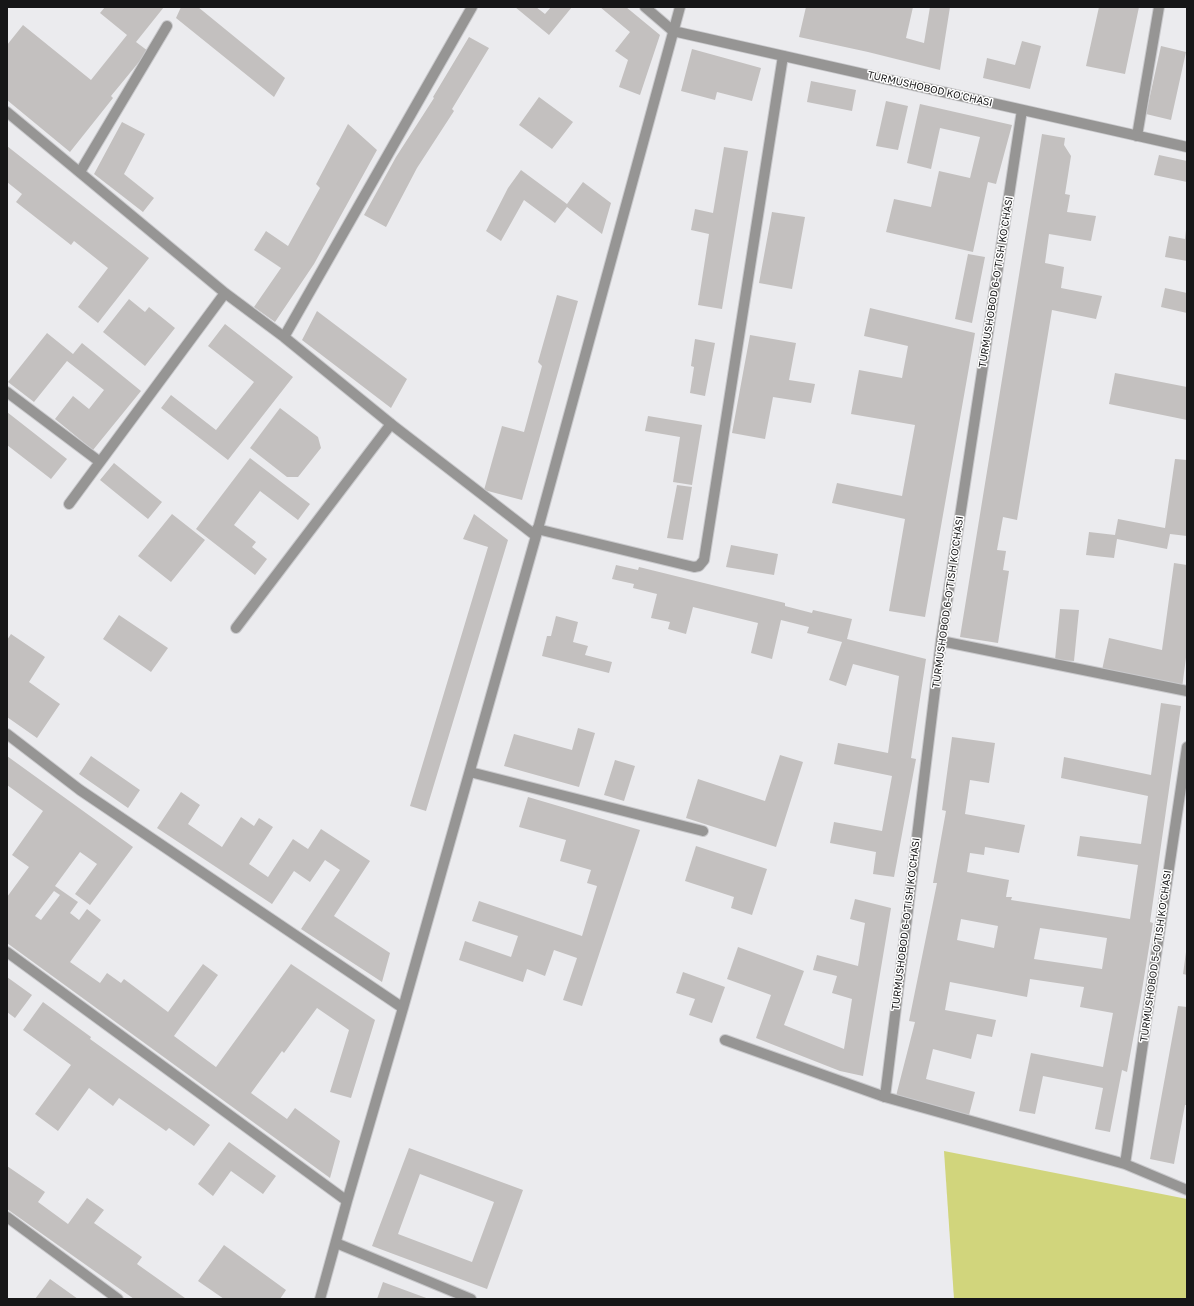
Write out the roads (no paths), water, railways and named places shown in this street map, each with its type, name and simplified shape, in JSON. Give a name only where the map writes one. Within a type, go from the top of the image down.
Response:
[{"type":"street","points":[[284,337],[472,7]]},
{"type":"street","points":[[645,7],[673,31]]},
{"type":"street","points":[[320,1299],[470,772],[680,7]]},
{"type":"street","points":[[1137,136],[1158,7]]},
{"type":"street","points":[[80,172],[167,26]]},
{"type":"street","name":"TURMUSHOBOD KO'CHASI","points":[[673,31],[1187,147]]},
{"type":"street","points":[[7,112],[225,293],[284,337],[391,424],[536,533],[694,567],[699,566],[704,560],[783,56]]},
{"type":"street","name":"TURMUSHOBOD 6-O'TISH KO'CHASI","points":[[885,1097],[941,641],[1022,110]]},
{"type":"street","points":[[69,504],[225,293]]},
{"type":"street","points":[[7,392],[100,462]]},
{"type":"street","points":[[236,628],[391,424]]},
{"type":"street","points":[[941,641],[1187,691]]},
{"type":"street","points":[[7,734],[80,790],[402,1008]]},
{"type":"street","name":"TURMUSHOBOD 5-O'TISH KO'CHASI","points":[[1125,1164],[1187,747]]},
{"type":"street","points":[[470,772],[703,831]]},
{"type":"street","points":[[7,952],[347,1201]]},
{"type":"street","points":[[725,1040],[885,1097],[1125,1164],[1187,1190]]},
{"type":"street","points":[[7,1218],[118,1299]]},
{"type":"street","points":[[336,1243],[471,1299]]}]
